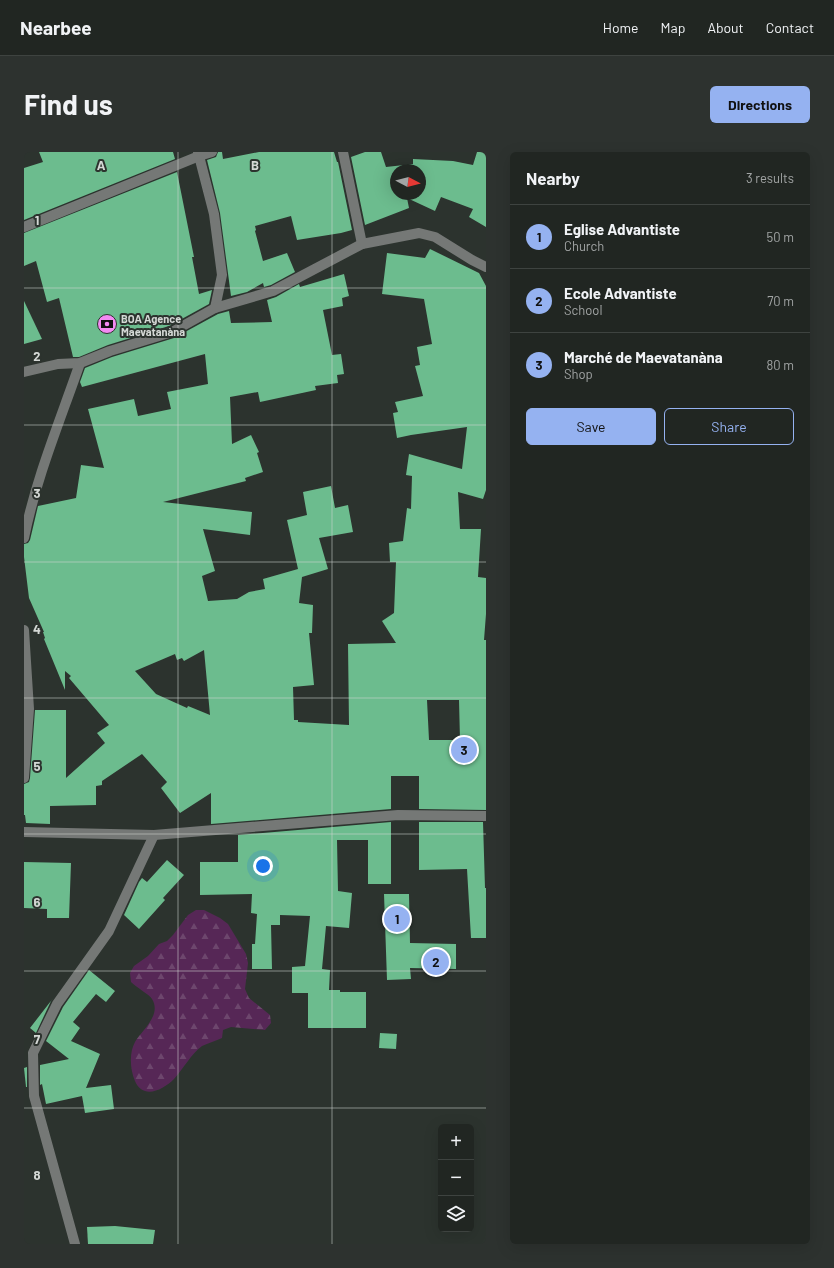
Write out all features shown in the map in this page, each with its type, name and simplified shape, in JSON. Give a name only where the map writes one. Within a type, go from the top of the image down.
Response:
[{"type":"street","points":[[24,227],[198,154],[212,152]]},
{"type":"street","points":[[343,152],[362,244]]},
{"type":"street","points":[[198,154],[214,214],[222,275],[215,308]]},
{"type":"street","points":[[24,372],[58,364],[80,363],[110,351],[172,332],[215,308],[273,291],[362,244],[419,233],[435,237],[486,267]]},
{"type":"street","points":[[24,538],[29,514],[40,478],[80,363]]},
{"type":"street","points":[[24,630],[29,709],[24,778]]},
{"type":"street","points":[[24,832],[154,835],[398,814],[486,816]]},
{"type":"street","points":[[75,1244],[34,1096],[32,1053],[57,1004],[109,931],[154,835]]},
{"type":"green space","points":[[196,910],[204,910],[228,924],[246,954],[248,963],[245,989],[249,998],[270,1015],[271,1023],[265,1030],[231,1027],[223,1030],[222,1038],[198,1049],[174,1079],[164,1087],[148,1092],[139,1087],[135,1081],[131,1066],[131,1056],[135,1042],[150,1022],[155,1011],[151,997],[131,982],[130,973],[134,966],[148,956],[159,944],[167,941],[188,915]]},
{"type":"building","points":[[39,152],[173,152],[175,159],[24,220],[24,168],[43,162]]},
{"type":"building","points":[[218,152],[222,152],[223,159],[259,152],[334,152],[338,162],[352,230],[297,240],[291,216],[255,226],[263,261],[287,253],[295,272],[271,285],[264,287],[263,283],[247,292],[231,296],[220,213],[207,160],[216,157]]},
{"type":"building","points":[[365,152],[381,152],[386,167],[390,167],[390,200],[407,200],[409,208],[365,225],[351,157]]},
{"type":"building","points":[[477,152],[486,152],[486,227],[469,217],[473,209],[441,197],[435,211],[411,200],[426,200],[426,164],[413,164],[413,159],[453,161],[473,165]]},
{"type":"building","points":[[177,172],[194,257],[192,257],[199,294],[212,290],[209,304],[169,326],[108,345],[79,357],[73,357],[59,298],[47,302],[36,261],[24,266],[24,233]]},
{"type":"building","points":[[430,249],[479,273],[486,286],[486,490],[483,499],[458,492],[460,529],[481,529],[478,577],[486,578],[484,640],[486,640],[486,810],[419,809],[419,776],[391,776],[391,809],[211,824],[211,793],[180,813],[161,788],[167,782],[142,754],[102,781],[102,785],[96,786],[96,805],[50,806],[50,824],[26,823],[24,815],[24,784],[29,782],[30,778],[35,710],[66,710],[66,778],[105,743],[97,733],[109,725],[69,678],[71,676],[65,671],[65,690],[44,639],[44,632],[29,598],[24,544],[28,543],[30,540],[38,506],[76,498],[81,465],[104,468],[88,409],[134,399],[138,416],[171,409],[167,392],[208,384],[205,354],[82,387],[80,382],[85,368],[112,357],[174,338],[218,314],[229,311],[231,323],[272,322],[267,300],[276,297],[299,284],[300,287],[344,274],[349,296],[342,298],[343,306],[323,310],[332,355],[341,354],[344,374],[337,375],[338,383],[315,386],[316,390],[260,402],[258,392],[230,397],[232,444],[251,435],[259,452],[257,453],[263,472],[245,478],[246,481],[163,502],[252,512],[250,535],[203,529],[215,571],[202,576],[208,601],[237,599],[249,592],[265,589],[263,579],[298,569],[287,520],[307,515],[303,492],[331,486],[335,508],[348,505],[353,532],[319,538],[328,569],[302,577],[299,603],[313,605],[312,633],[309,633],[314,685],[293,687],[294,720],[298,720],[298,722],[349,725],[348,644],[396,643],[382,621],[394,613],[396,562],[390,562],[389,543],[403,541],[407,508],[411,509],[412,476],[406,475],[409,454],[462,469],[467,427],[397,438],[393,413],[398,412],[395,402],[423,396],[415,366],[420,365],[417,347],[432,344],[424,299],[382,294],[387,253],[425,258]],"holes":[[[204,650],[210,715],[188,706],[187,708],[156,694],[135,671],[175,654],[177,660],[182,658],[184,661]],[[427,700],[459,700],[460,740],[429,740]]]},
{"type":"building","points":[[24,301],[42,339],[24,344]]},
{"type":"building","points":[[391,822],[391,884],[368,884],[368,840],[337,840],[338,891],[352,893],[349,928],[326,926],[322,969],[330,970],[329,990],[340,990],[340,992],[366,992],[366,1028],[308,1028],[308,993],[292,993],[292,967],[305,966],[310,916],[280,915],[280,925],[271,925],[272,969],[252,969],[252,944],[255,944],[257,914],[251,913],[252,894],[200,895],[200,862],[238,862],[238,835]]},
{"type":"building","points":[[419,822],[483,822],[486,888],[486,938],[471,938],[467,869],[419,870]]},
{"type":"building","points":[[167,860],[184,875],[163,898],[165,900],[139,929],[124,915],[142,878],[147,882]]},
{"type":"building","points":[[24,862],[71,863],[69,918],[47,918],[47,909],[24,908]]},
{"type":"building","points":[[384,894],[409,894],[410,943],[456,944],[456,969],[410,968],[411,979],[387,980]]},
{"type":"building","points":[[89,970],[115,991],[106,1002],[96,994],[73,1022],[80,1028],[71,1041],[100,1054],[86,1088],[111,1085],[114,1109],[85,1113],[82,1096],[46,1104],[42,1084],[40,1085],[40,1065],[69,1059],[46,1041],[63,1007]]},
{"type":"building","points":[[54,997],[51,1001],[36,1033],[30,1028]]},
{"type":"building","points":[[380,1033],[397,1034],[396,1049],[379,1048]]},
{"type":"building","points":[[27,1067],[27,1087],[26,1087],[24,1068]]},
{"type":"building","points":[[115,1226],[155,1230],[153,1244],[88,1244],[87,1227]]},
{"type":"place","name":"BOA Agence Maevatanàna","points":[[107,324]]},
{"type":"place","name":"Marché de Maevatanàna","points":[[464,750]]},
{"type":"place","name":"Eglise Advantiste","points":[[397,919]]},
{"type":"place","name":"Ecole Advantiste","points":[[436,962]]}]
